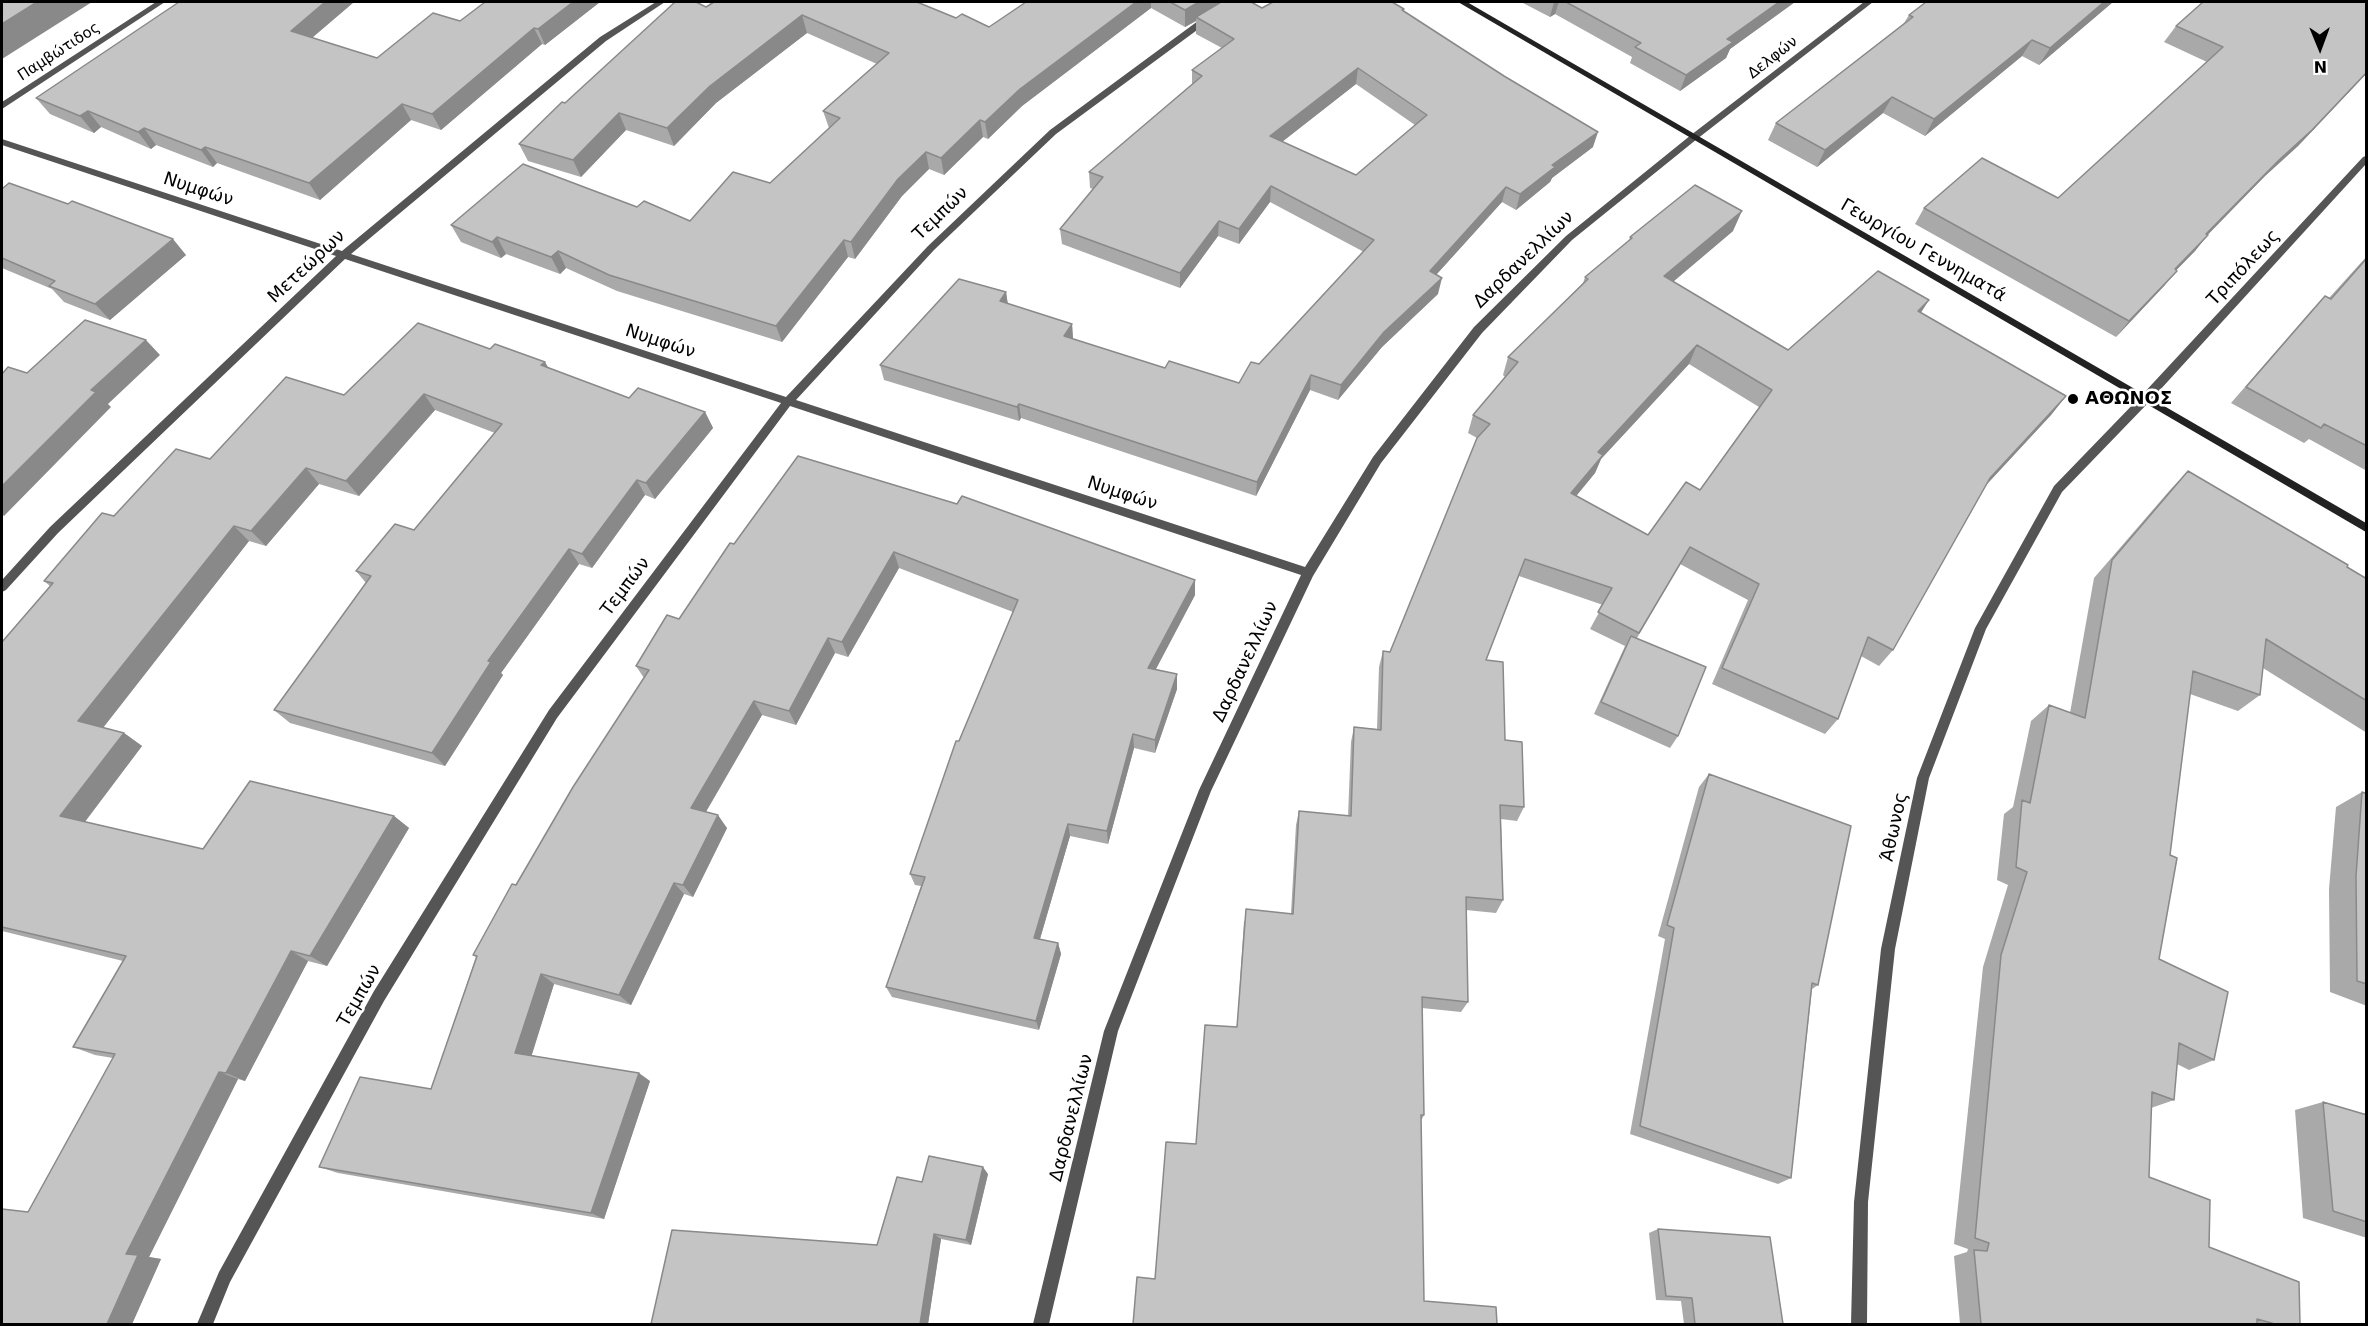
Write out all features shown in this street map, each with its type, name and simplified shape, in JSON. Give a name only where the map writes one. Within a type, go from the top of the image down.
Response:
[{"type":"street","name":"Παμβώτιδος","points":[[2,106],[160,2]]},
{"type":"street","name":"Μετεώρων","points":[[2,587],[54,530],[343,255],[475,142],[603,39],[661,2]]},
{"type":"street","name":"Τεμπών","points":[[205,1324],[224,1277],[379,996],[553,714],[788,401],[931,248],[1053,132],[1205,20],[1236,2]]},
{"type":"street","name":"Γεωργίου Γεννηματά","points":[[1462,2],[2367,528]]},
{"type":"street","name":"Δελφών","points":[[1694,137],[1869,2]]},
{"type":"street","name":"Δαρδανελλίων","points":[[1041,1324],[1111,1032],[1205,790],[1308,573],[1377,460],[1478,330],[1569,238],[1694,137]]},
{"type":"street","name":"Νυμφών","points":[[2,142],[1308,573]]},
{"type":"street","name":"Τριπόλεως","points":[[2145,399],[2367,159]]},
{"type":"street","name":"Άθωνος","points":[[1859,1324],[1861,1202],[1888,948],[1923,778],[1981,628],[2058,489],[2145,399]]},
{"type":"building","points":[[2,2],[37,2],[2,24]]},
{"type":"building","points":[[179,2],[325,2],[291,31],[377,58],[433,13],[460,21],[485,2],[573,2],[538,29],[534,28],[432,114],[402,104],[309,183],[205,147],[201,150],[144,128],[138,132],[88,111],[80,116],[36,98]]},
{"type":"building","points":[[675,2],[696,2],[706,7],[714,2],[917,2],[956,18],[962,14],[989,27],[1026,2],[1136,2],[1020,89],[985,122],[980,120],[941,158],[926,152],[898,179],[851,242],[844,240],[776,326],[609,275],[558,251],[551,257],[497,237],[492,242],[451,225],[523,164],[637,207],[644,201],[690,221],[733,172],[770,183],[840,118],[823,111],[889,53],[802,15],[710,86],[667,128],[619,113],[573,160],[519,144],[562,102],[565,103]]},
{"type":"building","points":[[1170,2],[1199,2],[1185,10]]},
{"type":"building","points":[[1221,2],[1251,2],[1262,8],[1273,2],[1392,2],[1504,76],[1598,132],[1552,165],[1555,167],[1520,194],[1506,187],[1430,271],[1442,278],[1384,332],[1341,385],[1311,375],[1257,482],[1019,404],[1017,407],[880,365],[959,279],[1006,292],[1000,301],[1072,324],[1064,336],[1165,368],[1169,361],[1239,383],[1251,362],[1259,364],[1374,240],[1271,186],[1239,229],[1219,221],[1180,273],[1060,229],[1103,177],[1089,172],[1202,76],[1192,70],[1234,39],[1196,17]],"holes":[[[1358,68],[1427,115],[1356,175],[1270,136]]]},
{"type":"building","points":[[1566,2],[1779,2],[1727,39],[1733,42],[1686,75],[1635,47],[1641,43]]},
{"type":"building","points":[[1926,2],[2104,2],[2050,48],[2032,40],[1934,119],[1892,97],[1825,150],[1776,123],[1913,17],[1909,15]]},
{"type":"building","points":[[2203,2],[2367,2],[2367,72],[2312,130],[2206,234],[2208,235],[2175,269],[2177,271],[2129,321],[1924,208],[1982,158],[2058,198],[2223,47],[2176,26]]},
{"type":"building","points":[[9,183],[68,204],[72,201],[173,239],[95,304],[49,286],[55,281],[2,258],[2,187]]},
{"type":"building","points":[[1695,185],[1742,211],[1664,276],[1788,350],[1878,271],[1929,300],[1918,311],[2066,396],[1990,478],[1893,650],[1868,637],[1838,719],[1722,668],[1759,584],[1690,547],[1639,633],[1598,612],[1612,588],[1525,559],[1486,660],[1503,662],[1505,740],[1522,742],[1524,807],[1500,805],[1503,900],[1466,897],[1468,1002],[1422,997],[1424,1301],[1496,1307],[1497,1324],[1133,1324],[1137,1277],[1155,1279],[1166,1142],[1196,1144],[1205,1025],[1237,1027],[1246,909],[1293,914],[1299,811],[1351,816],[1354,727],[1381,730],[1383,651],[1390,652],[1477,438],[1490,424],[1473,415],[1518,362],[1508,357],[1588,279],[1585,277],[1632,238],[1630,237]],"holes":[[[1697,345],[1772,390],[1700,490],[1686,482],[1648,535],[1571,493],[1603,455],[1598,452]]]},
{"type":"building","points":[[2367,258],[2367,446],[2324,424],[2321,428],[2246,387],[2325,296],[2331,299]]},
{"type":"building","points":[[85,320],[146,340],[91,390],[96,392],[2,486],[2,374],[8,367],[27,373]]},
{"type":"building","points":[[418,323],[490,349],[495,344],[545,362],[541,365],[629,398],[638,388],[705,412],[646,483],[637,480],[582,554],[569,549],[488,661],[491,662],[432,753],[274,710],[371,576],[356,571],[395,524],[414,530],[502,424],[424,394],[346,481],[306,468],[251,531],[234,526],[78,721],[124,733],[60,816],[203,849],[250,781],[394,816],[310,956],[291,951],[226,1073],[219,1072],[126,1254],[138,1255],[107,1324],[2,1324],[2,1209],[28,1212],[115,1054],[73,1047],[126,956],[2,927],[2,642],[53,583],[44,581],[102,513],[114,516],[176,449],[210,459],[286,377],[344,395]]},
{"type":"building","points":[[798,456],[957,504],[962,496],[1195,580],[1148,668],[1177,674],[1155,740],[1133,734],[1107,831],[1068,824],[1034,938],[1058,943],[1036,1021],[886,987],[925,877],[910,874],[956,741],[959,741],[1018,600],[894,552],[842,642],[828,638],[789,711],[754,701],[691,808],[718,815],[683,885],[674,883],[619,995],[541,974],[515,1053],[639,1073],[591,1213],[319,1167],[360,1077],[431,1089],[477,956],[473,955],[512,884],[516,885],[573,787],[649,670],[636,666],[667,615],[679,619],[730,543],[734,544]]},
{"type":"building","points":[[2188,471],[2348,565],[2347,567],[2367,579],[2367,701],[2266,639],[2260,695],[2193,671],[2170,855],[2177,858],[2159,959],[2228,992],[2214,1060],[2179,1043],[2174,1100],[2152,1092],[2149,1177],[2210,1200],[2209,1247],[2299,1282],[2300,1324],[2275,1324],[2257,1319],[2257,1324],[1981,1324],[1974,1250],[1987,1251],[1989,1243],[1975,1238],[2001,955],[2027,872],[2016,867],[2022,800],[2030,803],[2049,705],[2085,718],[2112,560]]},
{"type":"building","points":[[1631,636],[1706,667],[1678,736],[1601,702]]},
{"type":"building","points":[[1709,774],[1851,826],[1818,985],[1812,983],[1791,1178],[1640,1126],[1674,928],[1667,925]]},
{"type":"building","points":[[2362,792],[2367,794],[2367,984],[2357,981],[2356,876]]},
{"type":"building","points":[[2323,1102],[2367,1115],[2367,1222],[2333,1211]]},
{"type":"building","points":[[929,1156],[983,1167],[966,1240],[934,1234],[920,1324],[651,1324],[672,1230],[877,1245],[897,1177],[922,1182]]},
{"type":"building","points":[[1658,1229],[1770,1237],[1783,1324],[1695,1324],[1692,1298],[1666,1296]]},
{"type":"place","name":"ΑΘΩΝΟΣ","points":[[2073,399]]}]
